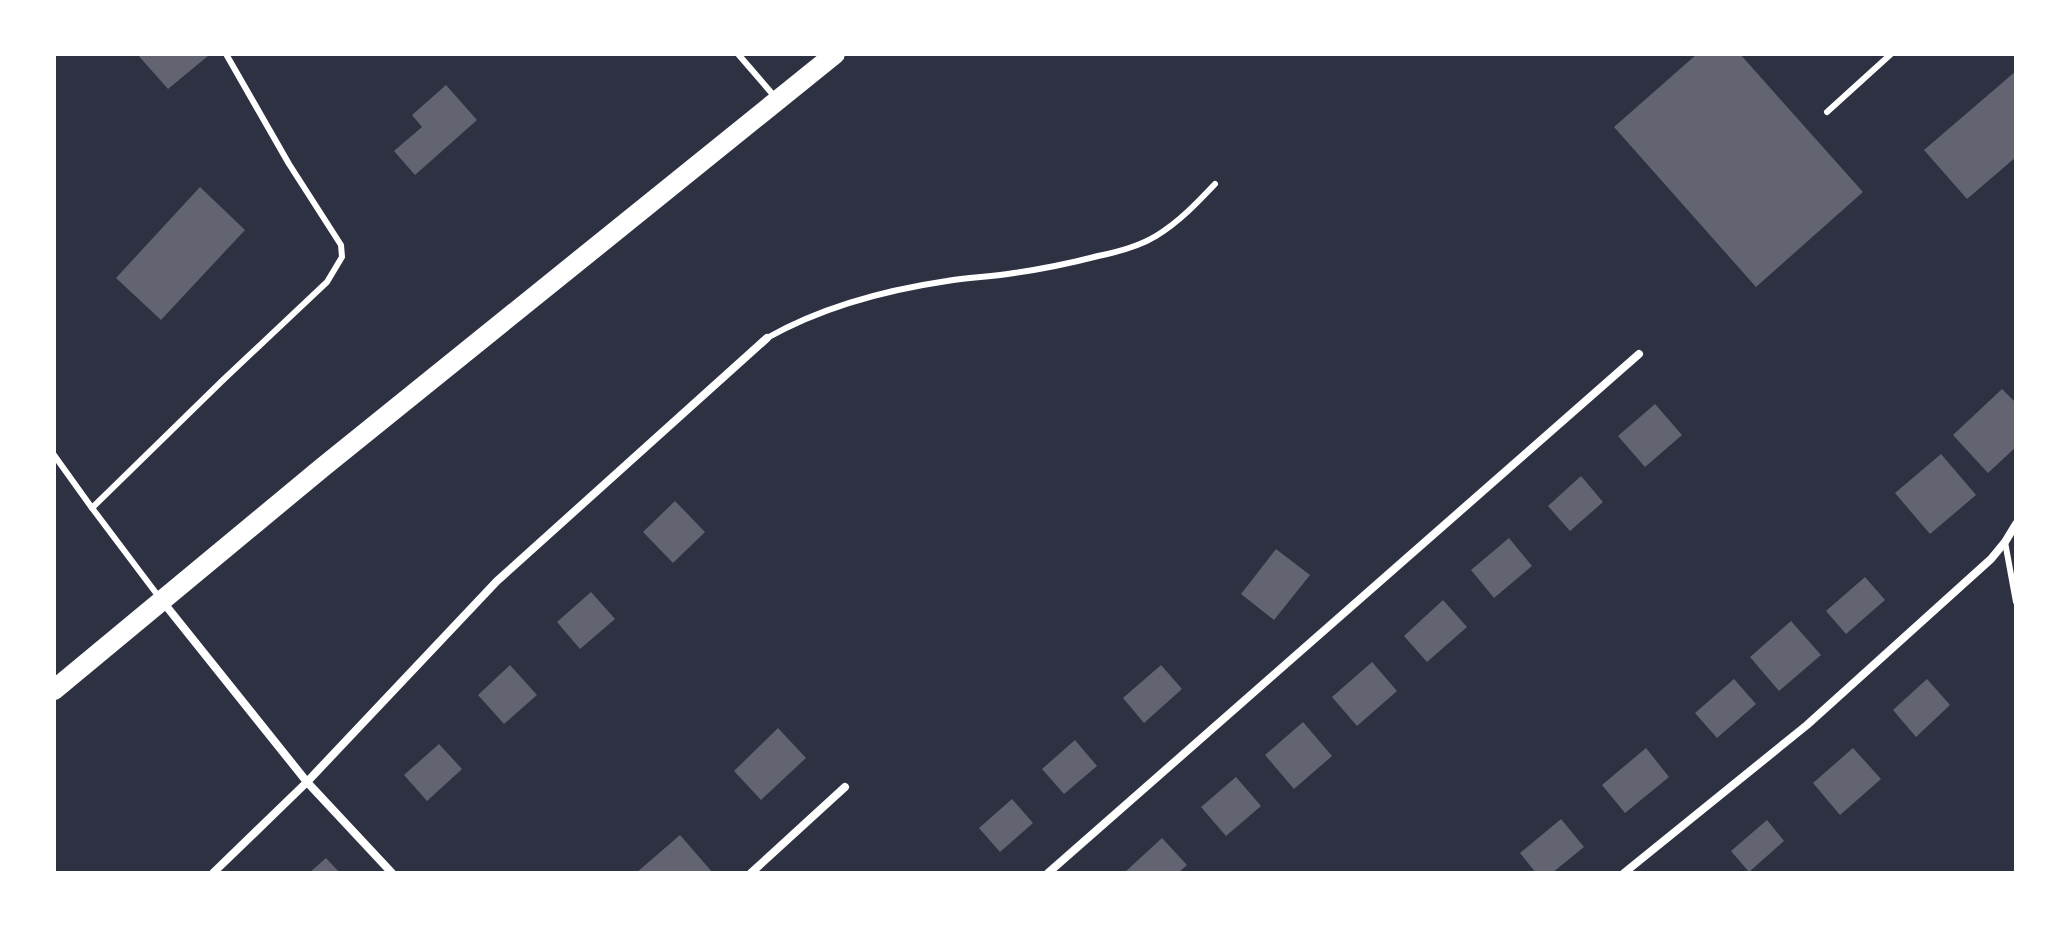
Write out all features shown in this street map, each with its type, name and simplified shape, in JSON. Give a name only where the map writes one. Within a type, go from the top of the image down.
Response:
[{"type":"main road","points":[[54,690],[835,54]]},
{"type":"street","points":[[213,873],[307,782],[497,581],[767,338]]},
{"type":"street","points":[[1048,873],[1639,354]]},
{"type":"street","points":[[1624,873],[1807,725],[1991,559],[2016,524]]},
{"type":"street","points":[[161,600],[307,782],[392,873]]},
{"type":"street","points":[[751,873],[845,787]]},
{"type":"lane","points":[[92,508],[327,282],[342,257],[341,245],[289,164],[226,54]]},
{"type":"lane","points":[[738,54],[777,100]]},
{"type":"lane","points":[[1827,112],[1891,54]]},
{"type":"lane","points":[[767,338],[836,308],[887,293],[947,281],[1026,271],[1130,249],[1181,219],[1215,184]]},
{"type":"lane","points":[[54,455],[161,600]]},
{"type":"lane","points":[[2005,542],[2016,602]]},
{"type":"building","points":[[137,54],[206,54],[208,56],[168,89]]},
{"type":"building","points":[[1697,54],[1740,54],[1863,192],[1756,287],[1614,127]]},
{"type":"building","points":[[2016,71],[2016,157],[1967,199],[1924,150]]},
{"type":"building","points":[[446,85],[477,120],[415,175],[394,151],[422,127],[412,115]]},
{"type":"building","points":[[200,187],[245,230],[161,320],[116,278]]},
{"type":"building","points":[[2002,389],[2016,403],[2016,447],[1988,473],[1953,435]]},
{"type":"building","points":[[1655,404],[1682,435],[1645,467],[1618,436]]},
{"type":"building","points":[[1941,454],[1976,495],[1930,534],[1895,493]]},
{"type":"building","points":[[1581,476],[1603,502],[1570,531],[1548,506]]},
{"type":"building","points":[[675,501],[705,532],[673,563],[643,532]]},
{"type":"building","points":[[1509,538],[1532,566],[1494,598],[1471,570]]},
{"type":"building","points":[[1276,549],[1310,575],[1274,620],[1241,594]]},
{"type":"building","points":[[1865,577],[1885,600],[1846,634],[1826,611]]},
{"type":"building","points":[[591,592],[615,619],[580,649],[557,622]]},
{"type":"building","points":[[1443,600],[1467,627],[1427,662],[1404,636]]},
{"type":"building","points":[[1791,621],[1821,655],[1779,691],[1750,657]]},
{"type":"building","points":[[1372,662],[1397,691],[1357,726],[1332,697]]},
{"type":"building","points":[[510,665],[537,695],[504,724],[478,695]]},
{"type":"building","points":[[1161,665],[1182,689],[1144,723],[1123,698]]},
{"type":"building","points":[[1734,679],[1756,704],[1717,738],[1695,713]]},
{"type":"building","points":[[1927,679],[1950,705],[1916,737],[1893,710]]},
{"type":"building","points":[[1303,722],[1332,756],[1294,789],[1265,755]]},
{"type":"building","points":[[778,728],[806,758],[761,800],[734,771]]},
{"type":"building","points":[[1075,740],[1097,766],[1064,794],[1042,769]]},
{"type":"building","points":[[439,744],[462,769],[427,801],[404,775]]},
{"type":"building","points":[[1646,748],[1669,777],[1625,813],[1602,785]]},
{"type":"building","points":[[1853,748],[1881,779],[1840,815],[1813,783]]},
{"type":"building","points":[[1236,777],[1261,806],[1226,836],[1201,807]]},
{"type":"building","points":[[1012,799],[1033,823],[1000,852],[979,828]]},
{"type":"building","points":[[1561,819],[1584,847],[1552,873],[1536,873],[1520,853]]},
{"type":"building","points":[[1767,820],[1784,841],[1749,872],[1731,851]]},
{"type":"building","points":[[680,835],[713,873],[636,873]]},
{"type":"building","points":[[1162,838],[1187,865],[1178,873],[1124,873]]},
{"type":"building","points":[[326,858],[340,873],[309,873]]}]
